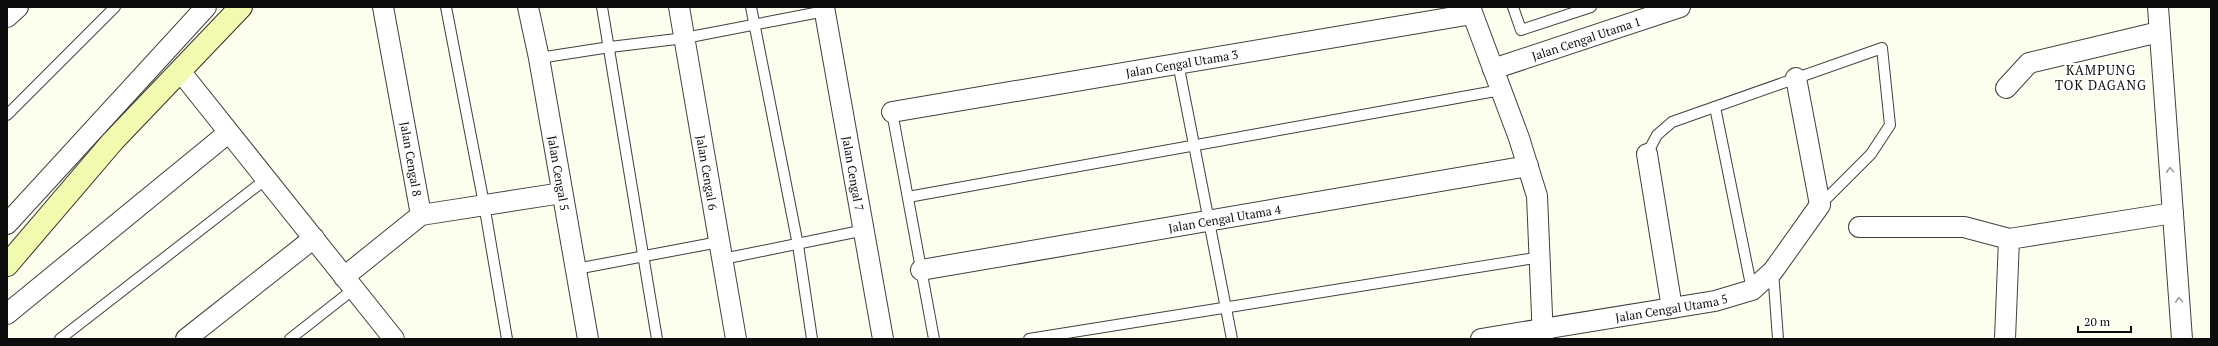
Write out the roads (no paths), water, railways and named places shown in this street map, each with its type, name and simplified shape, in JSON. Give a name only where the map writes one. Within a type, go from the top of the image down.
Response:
[{"type":"street","points":[[7,17],[18,7]]},
{"type":"street","points":[[7,224],[206,7]]},
{"type":"street","points":[[7,265],[113,141],[241,7]]},
{"type":"street","name":"Jalan Cengal 8","points":[[384,7],[421,215]]},
{"type":"street","name":"Jalan Cengal 5","points":[[528,7],[539,58],[588,339]]},
{"type":"street","name":"Jalan Cengal 6","points":[[679,7],[736,339]]},
{"type":"street","name":"Jalan Cengal Utama 1","points":[[1493,69],[1680,7]]},
{"type":"street","points":[[2158,7],[2182,339]]},
{"type":"street","name":"Jalan Cengal 7","points":[[825,9],[884,339]]},
{"type":"street","points":[[1471,10],[1528,166],[1537,196],[1541,257],[1543,334]]},
{"type":"street","name":"Jalan Cengal Utama 3","points":[[892,112],[1178,63],[1471,10]]},
{"type":"street","points":[[2006,88],[2029,62],[2159,32]]},
{"type":"street","points":[[180,71],[394,339]]},
{"type":"street","points":[[1796,78],[1820,205]]},
{"type":"street","points":[[7,314],[228,133]]},
{"type":"street","points":[[1647,154],[1672,308]]},
{"type":"street","name":"Jalan Cengal Utama 4","points":[[921,270],[1528,166]]},
{"type":"street","points":[[350,282],[421,215],[562,193]]},
{"type":"street","name":"Jalan Cengal Utama 5","points":[[1481,339],[1543,334],[1672,308],[1715,301],[1752,290],[1773,270],[1820,205]]},
{"type":"street","points":[[1859,227],[1964,227],[2009,239],[2173,213]]},
{"type":"street","points":[[186,339],[314,238]]},
{"type":"street","points":[[2005,339],[2009,239]]},
{"type":"lane","points":[[7,115],[115,7]]},
{"type":"lane","points":[[446,7],[484,204],[507,339]]},
{"type":"lane","points":[[602,7],[610,47],[642,257],[657,339]]},
{"type":"lane","points":[[751,7],[798,245],[812,339]]},
{"type":"lane","points":[[1513,7],[1521,30],[1591,7]]},
{"type":"lane","points":[[539,58],[610,47],[685,38],[825,9]]},
{"type":"lane","points":[[1647,154],[1657,135],[1672,122],[1882,48],[1890,125],[1871,154],[1820,205]]},
{"type":"lane","points":[[1178,63],[1210,220],[1232,339]]},
{"type":"lane","points":[[908,197],[1501,90]]},
{"type":"lane","points":[[1715,107],[1752,290]]},
{"type":"lane","points":[[892,112],[934,339]]},
{"type":"lane","points":[[60,339],[266,179]]},
{"type":"lane","points":[[576,269],[642,257],[798,245],[865,230]]},
{"type":"lane","points":[[1029,339],[1541,257]]},
{"type":"lane","points":[[1773,270],[1778,339]]},
{"type":"lane","points":[[290,339],[350,282]]},
{"type":"district","name":"KAMPUNG TOK DAGANG","points":[[2101,78]]}]
